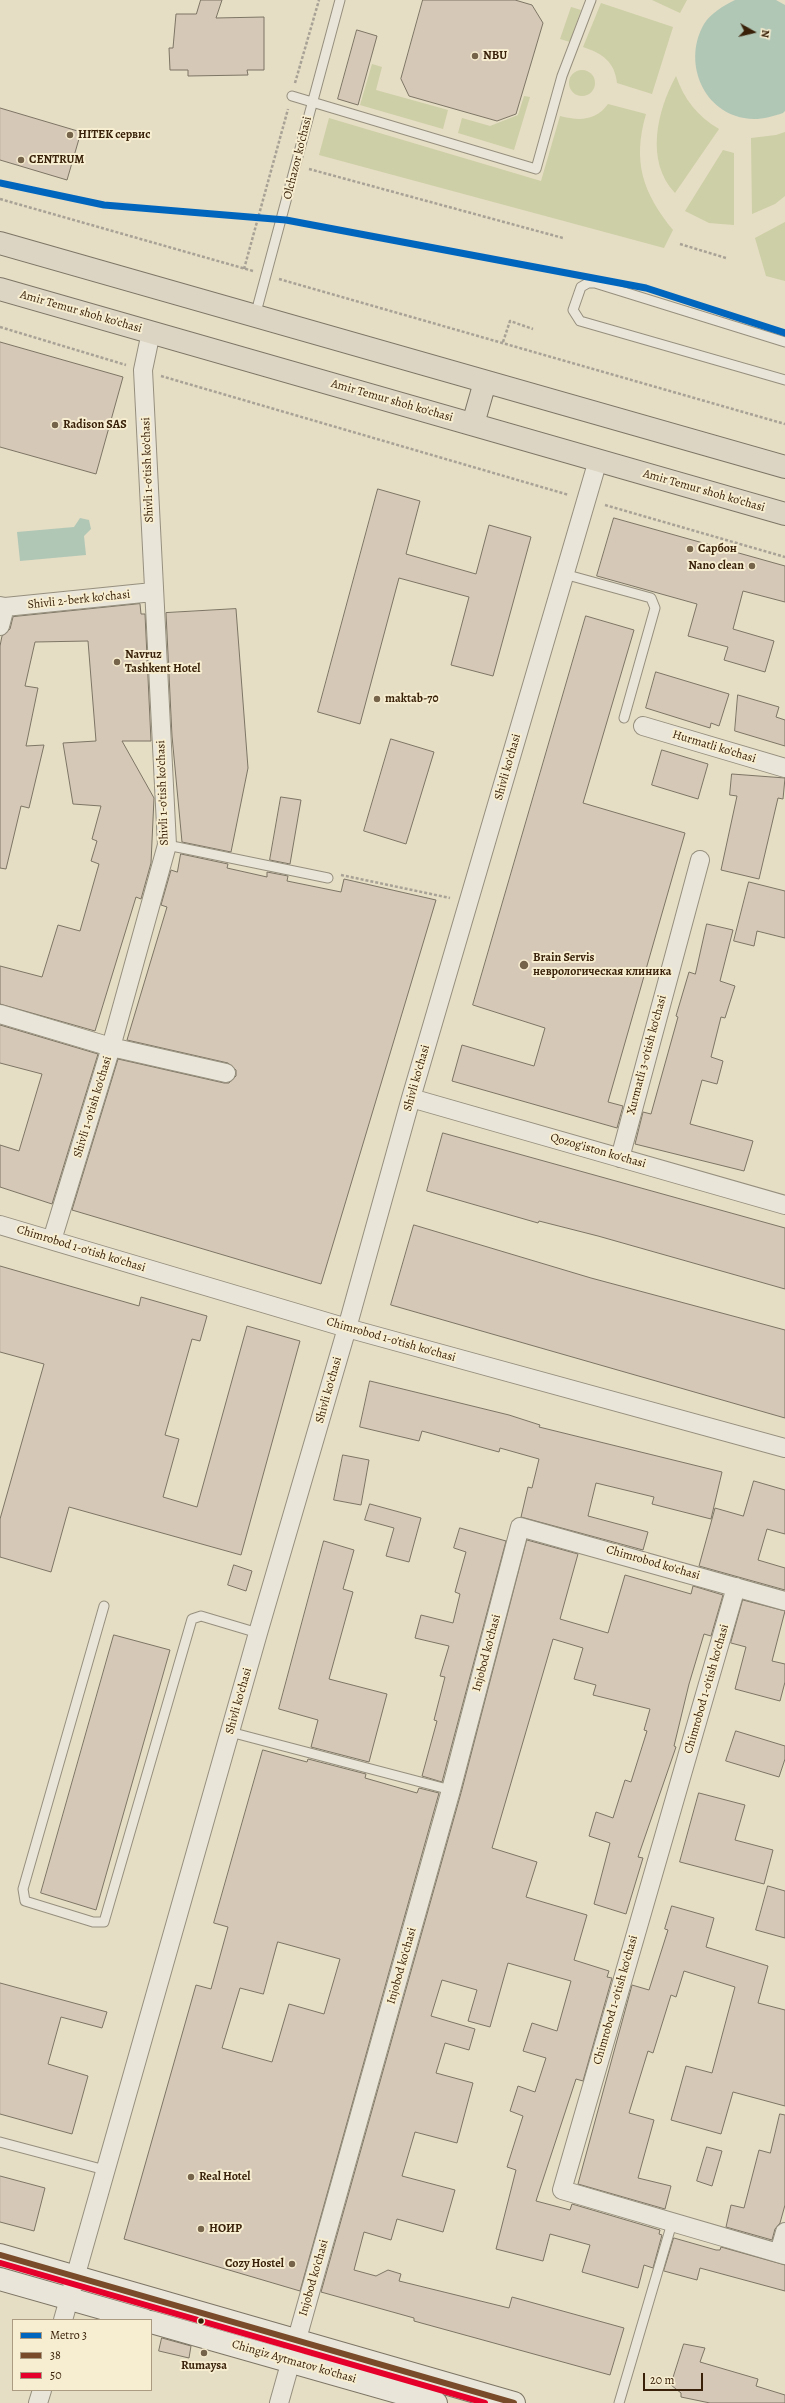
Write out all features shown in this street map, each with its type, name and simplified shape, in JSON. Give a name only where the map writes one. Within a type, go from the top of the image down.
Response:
[{"type":"main road","points":[[0,243],[785,467]]},
{"type":"main road","name":"Amir Temur shoh ko'chasi","points":[[0,289],[785,514]]},
{"type":"main road","points":[[473,424],[486,382]]},
{"type":"main road","name":"Chingiz Aytmatov ko'chasi","points":[[0,2255],[502,2401]]},
{"type":"main road","points":[[0,2279],[141,2319]]},
{"type":"main road","name":"Chingiz Aytmatov ko'chasi","points":[[152,2322],[436,2403]]},
{"type":"street","name":"Shivli 1-o'tish ko'chasi","points":[[52,1240],[111,1047],[167,845],[153,592],[143,370],[151,332]]},
{"type":"street","name":"Shivli ko'chasi","points":[[63,2319],[258,1633],[347,1328],[411,1098],[598,460]]},
{"type":"street","name":"Shivli 2-berk ko'chasi","points":[[0,626],[3,607],[153,592]]},
{"type":"street","name":"Hurmatli ko'chasi","points":[[644,726],[785,768]]},
{"type":"street","name":"Xurmatli 3-o'tish ko'chasi","points":[[620,1158],[700,860]]},
{"type":"street","points":[[0,1014],[111,1047],[226,1073]]},
{"type":"street","name":"Qozog'iston ko'chasi","points":[[411,1098],[785,1205]]},
{"type":"street","name":"Chimrobod 1-o'tish ko'chasi","points":[[0,1225],[347,1328],[785,1448]]},
{"type":"street","name":"Chimrobod ko'chasi","points":[[520,1527],[785,1601]]},
{"type":"street","name":"Injobod ko'chasi","points":[[279,2403],[451,1790],[520,1527]]},
{"type":"street","name":"Chimrobod 1-o'tish ko'chasi","points":[[736,1587],[562,2185],[562,2190],[782,2254]]},
{"type":"street","points":[[782,2254],[785,2232]]},
{"type":"street","points":[[38,2403],[42,2391]]},
{"type":"lane","name":"Olchazor ko'chasi","points":[[255,316],[268,276],[312,102],[340,0]]},
{"type":"lane","points":[[292,96],[536,169],[562,76],[591,0]]},
{"type":"lane","points":[[785,342],[595,283],[588,283],[581,287],[572,310],[580,321],[785,380]]},
{"type":"lane","points":[[564,574],[651,598],[654,602],[655,608],[624,718]]},
{"type":"lane","points":[[167,845],[328,878]]},
{"type":"lane","points":[[104,1606],[24,1889],[25,1901],[93,1922],[104,1922],[192,1619],[201,1616],[258,1633]]},
{"type":"lane","points":[[230,1732],[451,1790]]},
{"type":"lane","points":[[0,2142],[105,2170]]},
{"type":"lane","points":[[619,2403],[672,2223]]},
{"type":"path","points":[[244,269],[319,0]]},
{"type":"path","points":[[297,165],[563,238]]},
{"type":"path","points":[[0,199],[503,342],[672,393],[785,424]]},
{"type":"path","points":[[680,244],[726,258]]},
{"type":"path","points":[[503,342],[510,321],[533,329]]},
{"type":"path","points":[[0,327],[785,558]]},
{"type":"path","points":[[328,878],[340,874],[468,902]]},
{"type":"green space","points":[[652,0],[687,0],[680,13]]},
{"type":"green space","points":[[601,3],[673,27],[652,94],[617,83],[614,69],[606,59],[602,55],[583,47]]},
{"type":"green space","points":[[571,7],[581,10],[570,42],[560,39]]},
{"type":"green space","points":[[372,64],[382,67],[376,90],[448,110],[443,129],[360,105]]},
{"type":"green space","points":[[582,70],[591,74],[595,83],[591,92],[582,96],[573,92],[569,83],[573,74]]},
{"type":"green space","points":[[676,76],[683,92],[692,106],[698,113],[719,129],[675,193],[666,180],[660,166],[657,151],[657,136],[659,120],[669,90]]},
{"type":"green space","points":[[524,96],[530,97],[514,150],[458,133],[462,118],[490,126],[518,115]]},
{"type":"green space","points":[[608,104],[646,114],[640,147],[640,162],[643,176],[654,203],[673,230],[664,248],[319,155],[329,118],[541,181],[560,116],[574,119],[593,117],[603,110]]},
{"type":"green space","points":[[785,132],[785,196],[775,204],[752,214],[751,138],[776,135]]},
{"type":"green space","points":[[723,150],[734,153],[734,225],[709,223],[685,211]]},
{"type":"green space","points":[[785,222],[785,281],[766,276],[755,238]]},
{"type":"shaded area","points":[[735,0],[776,0],[785,5],[785,111],[783,113],[754,119],[744,118],[729,113],[717,105],[707,94],[700,82],[696,67],[695,53],[698,38],[704,24],[710,16]]},
{"type":"shaded area","points":[[80,518],[89,520],[91,529],[84,536],[86,555],[20,561],[17,532],[74,527]]},
{"type":"building","points":[[201,0],[222,0],[216,18],[264,17],[264,70],[247,70],[248,75],[188,76],[188,70],[170,70],[169,48],[173,48],[176,14],[196,14]]},
{"type":"building","name":"NBU","points":[[423,0],[515,0],[532,5],[543,23],[516,114],[497,121],[409,96],[401,79]]},
{"type":"building","points":[[357,30],[377,36],[358,105],[338,99]]},
{"type":"building","points":[[0,108],[81,132],[67,180],[0,160]]},
{"type":"building","name":"Radison SAS","points":[[0,342],[123,377],[96,474],[0,447]]},
{"type":"building","points":[[378,489],[420,501],[406,554],[476,574],[489,525],[531,537],[493,676],[451,665],[469,597],[399,578],[360,724],[318,712]]},
{"type":"building","points":[[614,518],[785,566],[785,602],[743,591],[733,629],[774,641],[765,672],[724,660],[728,647],[688,636],[697,604],[597,576]]},
{"type":"building","points":[[140,604],[141,614],[145,614],[151,741],[122,741],[154,798],[151,863],[141,899],[136,897],[95,1031],[0,1004],[0,966],[42,977],[58,925],[80,931],[99,864],[91,861],[97,841],[92,839],[101,806],[73,804],[63,743],[96,741],[88,641],[35,642],[25,686],[38,688],[26,746],[44,745],[29,808],[21,806],[6,869],[0,868],[0,646],[2,636],[10,629],[13,617]]},
{"type":"building","points":[[236,609],[248,768],[231,852],[182,842],[172,736],[166,613]]},
{"type":"building","points":[[586,616],[634,630],[583,803],[685,833],[608,1102],[623,1106],[617,1128],[452,1081],[462,1045],[534,1066],[545,1028],[473,1005]]},
{"type":"building","points":[[656,672],[729,694],[719,726],[711,723],[710,728],[646,708]]},
{"type":"building","points":[[738,695],[779,707],[776,717],[785,720],[785,746],[735,731]]},
{"type":"building","points":[[391,739],[434,752],[406,844],[364,831]]},
{"type":"building","points":[[662,750],[708,764],[698,799],[652,785]]},
{"type":"building","points":[[732,774],[785,778],[783,799],[778,798],[759,879],[721,870],[737,796],[730,795]]},
{"type":"building","points":[[281,797],[301,800],[290,864],[270,860]]},
{"type":"building","points":[[181,854],[228,864],[227,868],[267,877],[267,872],[288,876],[287,881],[341,892],[344,879],[436,900],[321,1284],[72,1210],[118,1059],[224,1083],[229,1083],[236,1076],[236,1070],[228,1063],[127,1040],[167,907],[161,905],[171,870],[177,872]]},
{"type":"building","points":[[749,882],[785,891],[785,938],[757,931],[754,946],[734,941]]},
{"type":"building","points":[[707,924],[733,930],[720,981],[735,986],[725,1018],[721,1017],[711,1057],[723,1061],[717,1084],[702,1080],[690,1124],[753,1141],[744,1171],[635,1144],[643,1112],[651,1114],[678,1017],[676,1016],[689,972],[695,974]]},
{"type":"building","points":[[0,1025],[98,1054],[52,1204],[0,1187],[0,1145],[19,1151],[42,1074],[0,1063]]},
{"type":"building","points":[[443,1133],[785,1228],[785,1289],[598,1236],[539,1221],[538,1223],[427,1191]]},
{"type":"building","points":[[414,1225],[591,1278],[785,1330],[785,1418],[391,1305]]},
{"type":"building","points":[[0,1266],[139,1306],[141,1297],[207,1316],[200,1341],[192,1339],[165,1435],[179,1439],[163,1497],[197,1507],[247,1326],[300,1341],[241,1555],[69,1507],[51,1572],[0,1557],[0,1519],[44,1364],[0,1352]]},
{"type":"building","points":[[370,1381],[509,1415],[540,1425],[539,1427],[722,1472],[711,1519],[652,1504],[654,1497],[596,1483],[588,1516],[648,1532],[643,1550],[521,1517],[528,1487],[532,1488],[539,1459],[500,1448],[499,1452],[422,1431],[419,1441],[360,1427]]},
{"type":"building","points":[[343,1455],[369,1460],[361,1505],[334,1500]]},
{"type":"building","points":[[754,1481],[785,1490],[785,1534],[767,1529],[758,1560],[785,1568],[785,1590],[699,1566],[715,1508],[743,1516]]},
{"type":"building","points":[[370,1504],[421,1518],[409,1562],[386,1556],[394,1528],[365,1520]]},
{"type":"building","points":[[460,1528],[506,1541],[442,1782],[422,1776],[437,1721],[434,1720],[445,1677],[440,1676],[449,1646],[415,1638],[421,1615],[453,1623],[460,1594],[455,1592],[466,1552],[454,1548]]},
{"type":"building","points":[[527,1540],[578,1554],[560,1619],[608,1633],[625,1575],[691,1594],[693,1586],[723,1595],[711,1636],[704,1634],[689,1684],[674,1746],[676,1747],[638,1857],[643,1858],[626,1914],[594,1904],[610,1843],[589,1836],[596,1812],[613,1818],[625,1780],[631,1782],[647,1731],[644,1730],[650,1709],[593,1695],[596,1685],[574,1679],[583,1648],[553,1639],[492,1848],[537,1862],[526,1897],[587,1915],[574,1960],[609,1971],[607,1977],[612,1978],[583,2081],[576,2079],[536,2201],[570,2210],[572,2204],[660,2230],[659,2234],[662,2235],[653,2268],[644,2265],[638,2288],[582,2272],[590,2245],[550,2234],[543,2261],[496,2249],[516,2170],[507,2167],[523,2116],[510,2111],[518,2086],[535,2092],[546,2058],[523,2051],[532,2023],[557,2031],[571,1981],[508,1963],[490,2027],[468,2021],[477,1990],[442,1980],[431,2016],[475,2029],[469,2050],[445,2043],[436,2073],[473,2083],[457,2143],[415,2132],[402,2176],[455,2190],[443,2232],[397,2219],[391,2240],[364,2232],[354,2270],[376,2276],[388,2270],[401,2274],[399,2281],[509,2308],[512,2297],[624,2328],[610,2375],[414,2321],[414,2318],[321,2292],[461,1793]]},
{"type":"building","points":[[324,1541],[354,1550],[343,1589],[353,1592],[329,1679],[387,1694],[369,1762],[311,1747],[318,1720],[279,1709]]},
{"type":"building","points":[[234,1565],[252,1571],[246,1591],[228,1585]]},
{"type":"building","points":[[743,1600],[785,1611],[772,1661],[785,1664],[785,1682],[780,1701],[735,1689],[746,1647],[731,1643]]},
{"type":"building","points":[[114,1635],[170,1650],[96,1910],[41,1893]]},
{"type":"building","points":[[736,1731],[785,1746],[785,1759],[779,1777],[726,1761]]},
{"type":"building","points":[[263,1750],[307,1762],[308,1759],[366,1774],[365,1778],[417,1793],[419,1788],[439,1793],[300,2291],[124,2239],[196,1985],[211,1989],[228,1927],[214,1923]],"holes":[[[278,1942],[340,1959],[324,2014],[289,2004],[272,2062],[222,2048],[240,1988],[263,1994]]]},
{"type":"building","points":[[699,1793],[745,1805],[735,1840],[773,1850],[764,1884],[680,1862]]},
{"type":"building","points":[[768,1886],[785,1891],[785,1938],[756,1930]]},
{"type":"building","points":[[672,1906],[714,1918],[706,1947],[768,1966],[758,2003],[785,2010],[785,2106],[733,2092],[721,2134],[671,2120],[686,2066],[712,2073],[735,1987],[684,1971],[676,1997],[671,1995],[653,2053],[648,2051],[629,2113],[654,2120],[638,2178],[671,2186],[665,2209],[578,2184],[632,1985],[649,1990],[668,1930],[665,1929]]},
{"type":"building","points":[[0,1983],[107,2012],[102,2028],[61,2017],[48,2064],[88,2076],[72,2134],[0,2114]]},
{"type":"building","points":[[780,2114],[785,2115],[785,2205],[780,2223],[775,2229],[772,2240],[726,2227],[731,2205],[744,2208],[759,2150],[770,2153]]},
{"type":"building","points":[[707,2147],[722,2151],[712,2186],[697,2181]]},
{"type":"building","points":[[0,2176],[45,2188],[34,2231],[0,2222]]},
{"type":"building","points":[[674,2238],[716,2250],[720,2250],[721,2247],[785,2265],[785,2291],[700,2268],[697,2280],[664,2271]]},
{"type":"building","points":[[162,2338],[191,2346],[189,2358],[159,2351]]},
{"type":"building","points":[[684,2344],[705,2348],[700,2362],[758,2379],[756,2386],[785,2395],[785,2403],[710,2403],[681,2397],[681,2393],[671,2385]]},
{"type":"metro line","name":"3","points":[[0,183],[104,205],[286,220],[646,288],[785,333]]},
{"type":"transit line","name":"38","points":[[0,2255],[514,2403]]},
{"type":"transit line","name":"50","points":[[0,2263],[485,2403]]},
{"type":"place","name":"NBU","points":[[475,56]]},
{"type":"place","name":"HITEK сервис","points":[[70,135]]},
{"type":"place","name":"CENTRUM","points":[[21,160]]},
{"type":"place","name":"Radison SAS","points":[[55,425]]},
{"type":"place","name":"Сарбон","points":[[690,549]]},
{"type":"place","name":"Nano clean","points":[[752,566]]},
{"type":"place","name":"Navruz Tashkent Hotel","points":[[117,662]]},
{"type":"place","name":"maktab-70","points":[[377,699]]},
{"type":"place","name":"Brain Servis неврологическая клиника","points":[[524,965]]},
{"type":"place","name":"Real Hotel","points":[[191,2177]]},
{"type":"place","name":"НОИР","points":[[201,2229]]},
{"type":"place","name":"Cozy Hostel","points":[[292,2264]]},
{"type":"place","name":"Rumaysa","points":[[204,2353]]}]
